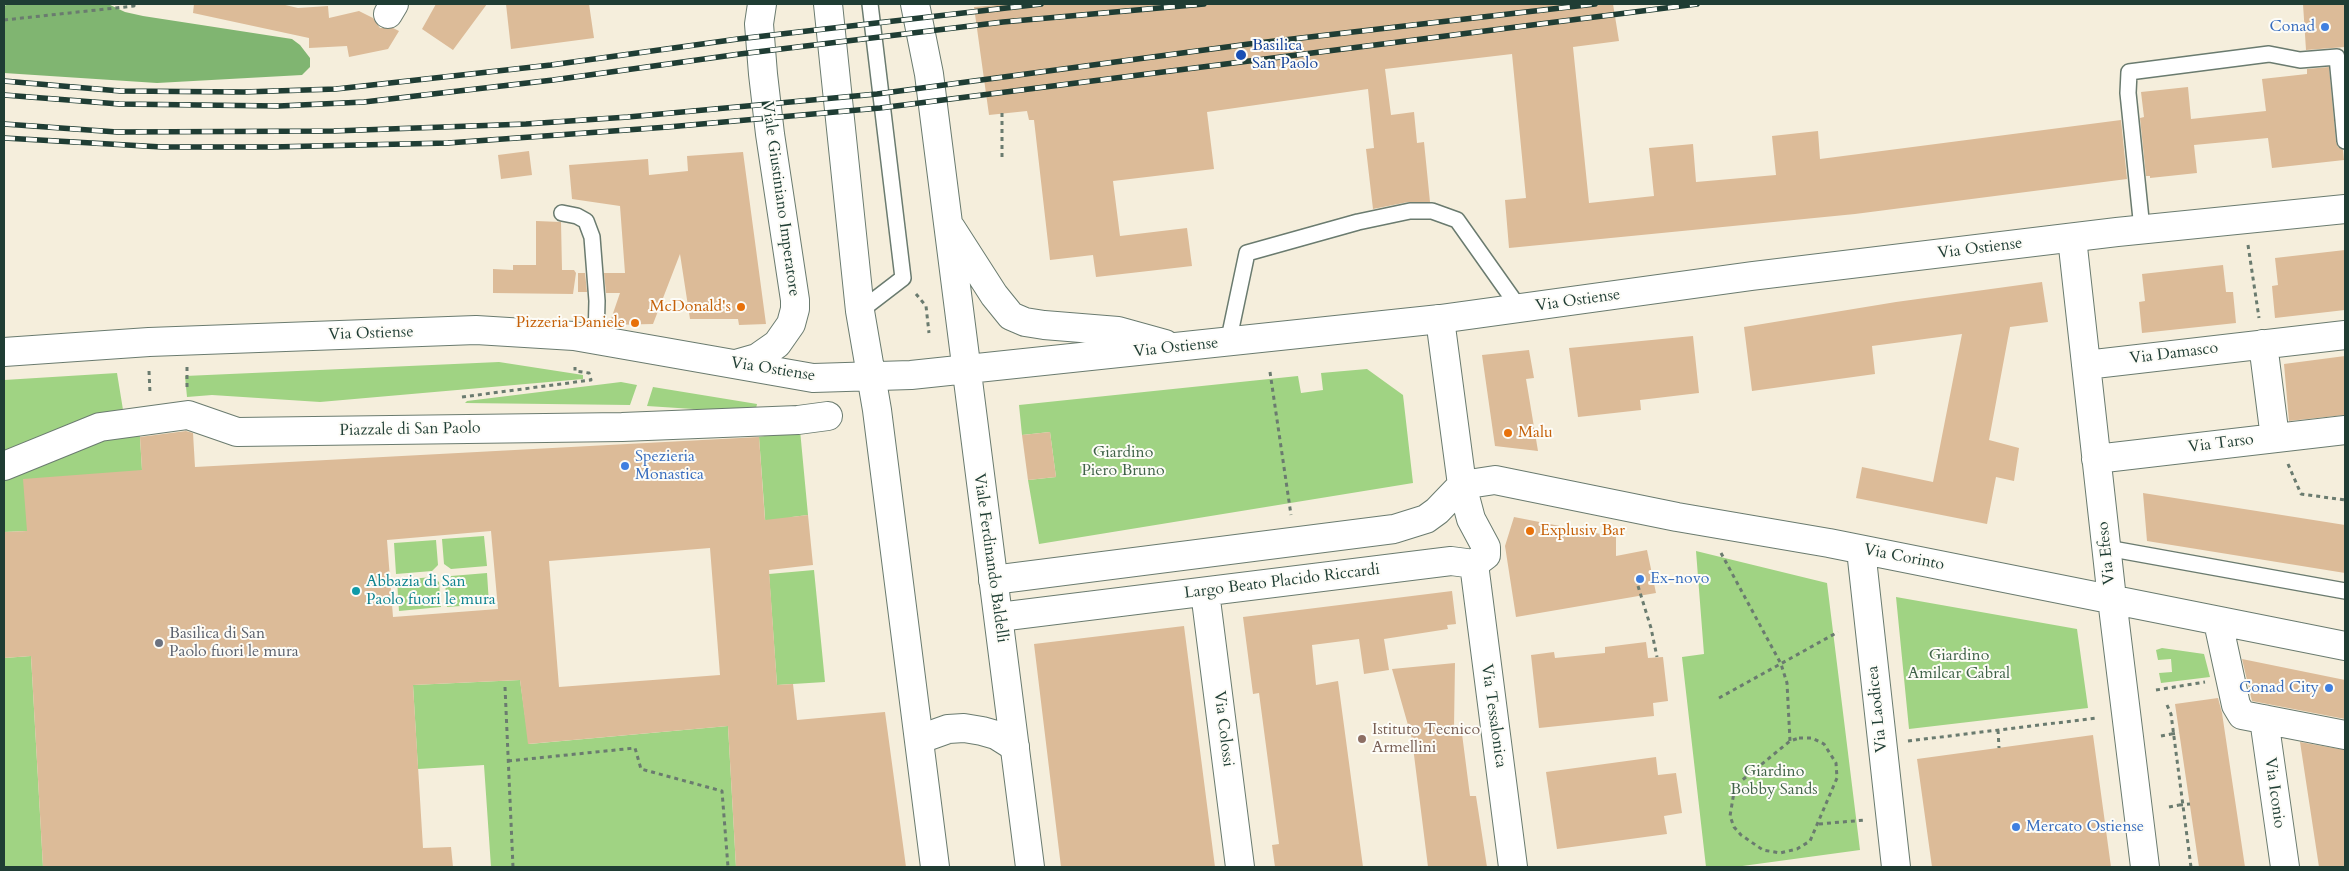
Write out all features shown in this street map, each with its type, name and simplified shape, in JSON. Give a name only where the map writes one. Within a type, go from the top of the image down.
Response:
[{"type":"street","name":"Viale Giustiniano Imperatore","points":[[736,364],[757,358],[777,344],[791,324],[795,309],[765,91],[759,30],[762,4]]},
{"type":"street","points":[[828,4],[860,311],[871,377],[920,739],[935,867]]},
{"type":"street","points":[[915,4],[929,74],[965,369]]},
{"type":"street","name":"Via Ostiense","points":[[4,352],[148,342],[469,330],[550,334],[596,340],[813,378],[871,377],[1228,343],[1440,319],[1752,276],[2142,229],[2345,209]]},
{"type":"street","points":[[948,224],[994,295],[1011,316],[1025,322],[1044,325],[1118,331],[1144,336],[1176,348]]},
{"type":"street","name":"Via Efeso","points":[[2072,238],[2112,599],[2145,867]]},
{"type":"street","points":[[1440,319],[1462,485],[1471,518],[1486,547],[1486,556],[1474,564]]},
{"type":"street","name":"Via Damasco","points":[[2086,366],[2345,335]]},
{"type":"street","points":[[2263,344],[2276,438]]},
{"type":"street","name":"Viale Ferdinando Baldelli","points":[[965,369],[999,617],[1030,867]]},
{"type":"street","name":"Piazzale di San Paolo","points":[[4,466],[100,427],[188,415],[237,432],[622,427],[798,420],[828,416]]},
{"type":"street","name":"Via Tarso","points":[[2096,460],[2345,430]]},
{"type":"street","name":"Via Corinto","points":[[1462,485],[1495,480],[1677,517],[1829,542],[2218,622],[2345,646]]},
{"type":"street","points":[[993,580],[1394,529],[1426,519],[1437,511],[1462,485]]},
{"type":"street","name":"Via Laodicea","points":[[1861,550],[1896,867]]},
{"type":"street","name":"Largo Beato Placido Riccardi","points":[[999,617],[1451,561],[1474,564]]},
{"type":"street","name":"Via Tessalonica","points":[[1474,564],[1514,867]]},
{"type":"street","name":"Via Colossi","points":[[1204,592],[1240,867]]},
{"type":"street","points":[[2218,622],[2239,711],[2247,716],[2345,734]]},
{"type":"street","name":"Via Iconio","points":[[2264,719],[2285,867]]},
{"type":"street","points":[[920,739],[948,728],[964,728],[982,730],[996,735],[1015,747]]},
{"type":"lane","points":[[860,311],[903,278],[870,4]]},
{"type":"lane","points":[[2142,229],[2128,93],[2129,72],[2269,54],[2300,60],[2337,57],[2345,141]]},
{"type":"lane","points":[[1228,343],[1247,253],[1358,222],[1410,211],[1432,211],[1457,220],[1520,309]]},
{"type":"lane","points":[[562,213],[577,216],[586,221],[592,237],[597,300],[596,340]]},
{"type":"lane","points":[[2107,548],[2345,591]]},
{"type":"path","points":[[96,4],[97,10]]},
{"type":"path","points":[[4,20],[134,6],[134,4]]},
{"type":"path","points":[[1002,113],[1002,156]]},
{"type":"path","points":[[2245,220],[2263,344]]},
{"type":"path","points":[[903,278],[926,306],[929,333]]},
{"type":"path","points":[[176,416],[187,397],[187,364],[192,364]]},
{"type":"path","points":[[462,397],[591,380],[589,373],[575,371],[575,365],[584,365]]},
{"type":"path","points":[[1270,372],[1290,514]]},
{"type":"path","points":[[2301,494],[2345,500]]},
{"type":"path","points":[[1721,552],[1781,664],[1787,683],[1790,741]]},
{"type":"path","points":[[1638,586],[1651,628],[1657,657]]},
{"type":"path","points":[[1719,698],[1838,632]]},
{"type":"path","points":[[2156,690],[2230,678]]},
{"type":"path","points":[[505,688],[513,867]]},
{"type":"path","points":[[2168,705],[2191,867]]},
{"type":"path","points":[[1902,742],[2097,718]]},
{"type":"path","points":[[1998,730],[1999,748]]},
{"type":"path","points":[[2161,736],[2179,733]]},
{"type":"path","points":[[1800,738],[1812,738],[1824,744],[1836,763],[1837,778],[1810,842],[1797,849],[1780,853],[1763,850],[1741,835],[1734,827],[1730,816],[1735,786],[1790,741],[1800,738]]},
{"type":"path","points":[[508,761],[635,748],[641,769],[722,791],[728,867]]},
{"type":"path","points":[[2169,807],[2190,804]]},
{"type":"path","points":[[1819,824],[1861,821],[1890,816]]},
{"type":"green space","points":[[9,4],[108,4],[125,12],[143,16],[292,39],[300,45],[310,58],[310,67],[302,75],[157,83],[4,73],[4,6]]},
{"type":"green space","points":[[499,362],[583,375],[583,379],[320,402],[212,395],[187,397],[185,376]]},
{"type":"green space","name":"Giardino Piero Bruno","points":[[1367,369],[1403,395],[1413,483],[1039,544],[1028,480],[1056,477],[1050,432],[1022,435],[1019,405],[1298,376],[1301,393],[1323,390],[1321,373]]},
{"type":"green space","points":[[117,373],[125,422],[139,422],[142,470],[27,531],[4,532],[4,380]]},
{"type":"green space","points":[[621,382],[637,385],[630,405],[465,403],[467,401]]},
{"type":"green space","points":[[653,387],[757,404],[755,413],[647,406]]},
{"type":"green space","points":[[800,430],[808,515],[792,517],[768,558],[759,437]]},
{"type":"green space","points":[[484,536],[487,566],[451,569],[444,564],[442,539]]},
{"type":"green space","points":[[436,540],[438,565],[432,571],[396,574],[394,543]]},
{"type":"green space","name":"Giardino Bobby Sands","points":[[1696,551],[1827,583],[1860,850],[1735,867],[1706,867],[1682,657],[1704,654]]},
{"type":"green space","points":[[814,570],[825,682],[777,685],[769,574]]},
{"type":"green space","points":[[487,573],[489,604],[447,607],[445,582],[451,576]]},
{"type":"green space","points":[[433,577],[439,582],[441,607],[399,611],[397,580]]},
{"type":"green space","name":"Giardino Amilcar Cabral","points":[[1896,597],[2077,629],[2088,708],[1909,729]]},
{"type":"green space","points":[[2162,648],[2204,654],[2210,677],[2161,683],[2159,673],[2172,672],[2171,659],[2158,660],[2156,650]]},
{"type":"green space","points":[[31,656],[43,867],[4,867],[4,658]]},
{"type":"green space","points":[[520,680],[529,744],[728,726],[736,867],[491,867],[484,765],[418,769],[413,685]]},
{"type":"building","points":[[194,4],[281,4],[298,8],[328,6],[329,18],[359,11],[373,18],[380,28],[393,28],[399,31],[388,49],[349,57],[347,46],[309,48],[309,38],[193,13]]},
{"type":"building","points":[[436,4],[487,4],[453,50],[422,29]]},
{"type":"building","points":[[506,4],[589,4],[594,38],[511,49]]},
{"type":"building","points":[[1009,4],[1613,4],[1619,41],[1573,47],[1589,203],[1654,196],[1649,148],[1693,144],[1696,182],[1776,175],[1772,136],[1818,131],[1820,159],[2121,120],[2127,179],[1855,214],[1509,248],[1505,200],[1526,198],[1512,54],[1385,69],[1391,115],[1414,112],[1417,143],[1424,142],[1430,202],[1408,202],[1373,209],[1366,149],[1374,148],[1368,89],[1207,112],[1214,169],[1113,181],[1120,236],[1187,228],[1192,266],[1096,277],[1093,255],[1050,260],[1034,120],[1029,120],[1027,111],[989,115],[974,7]]},
{"type":"building","name":"Conad","points":[[2303,4],[2345,4],[2345,47],[2306,50]]},
{"type":"building","points":[[2329,67],[2336,142],[2338,147],[2343,150],[2344,160],[2272,168],[2268,138],[2194,145],[2197,173],[2150,178],[2150,176],[2146,176],[2140,118],[2144,117],[2141,92],[2188,87],[2191,119],[2266,111],[2262,79],[2307,74],[2307,69]]},
{"type":"building","points":[[529,151],[532,175],[501,179],[498,155]]},
{"type":"building","points":[[743,152],[766,324],[739,325],[738,319],[690,319],[680,254],[653,324],[609,325],[620,293],[606,293],[604,273],[625,273],[620,206],[572,199],[569,165],[648,159],[649,175],[688,171],[687,156]]},
{"type":"building","points":[[536,221],[561,222],[562,270],[574,270],[576,273],[573,294],[493,293],[493,269],[513,270],[513,265],[536,265]]},
{"type":"building","points":[[2345,250],[2345,310],[2275,318],[2272,286],[2278,285],[2275,258]]},
{"type":"building","points":[[2223,265],[2226,292],[2233,292],[2236,323],[2142,333],[2139,302],[2145,301],[2142,274]]},
{"type":"building","points":[[578,273],[585,273],[587,292],[578,292]]},
{"type":"building","points":[[2042,282],[2048,322],[2010,327],[1989,440],[2019,448],[2014,481],[1996,477],[1987,524],[1856,498],[1862,467],[1933,482],[1962,334],[1872,346],[1875,374],[1752,391],[1744,327],[1896,302]]},
{"type":"building","points":[[1693,336],[1699,393],[1640,400],[1641,410],[1578,417],[1569,348]]},
{"type":"building","points":[[1529,350],[1534,378],[1526,379],[1538,451],[1495,446],[1482,355]]},
{"type":"building","points":[[2345,356],[2345,415],[2289,421],[2284,364]]},
{"type":"building","points":[[186,431],[193,433],[195,467],[759,437],[765,520],[808,515],[813,565],[769,570],[777,685],[793,684],[797,720],[885,712],[906,867],[736,867],[728,726],[528,744],[520,680],[413,685],[423,848],[451,847],[453,867],[43,867],[31,656],[4,658],[4,532],[27,531],[23,479],[142,470],[140,437]],"holes":[[[491,531],[498,609],[393,617],[387,540]],[[710,548],[720,675],[559,687],[549,561]]]},
{"type":"building","points":[[1050,432],[1056,477],[1028,480],[1022,435]]},
{"type":"building","points":[[2143,493],[2345,525],[2345,573],[2147,541]]},
{"type":"building","points":[[1514,517],[1616,537],[1616,556],[1647,550],[1656,593],[1516,617],[1505,546]]},
{"type":"building","points":[[1452,591],[1456,624],[1447,625],[1448,629],[1384,639],[1389,670],[1364,674],[1359,639],[1312,645],[1316,685],[1338,681],[1363,867],[1275,867],[1272,845],[1279,844],[1259,693],[1253,694],[1243,617]]},
{"type":"building","points":[[1184,626],[1215,867],[1061,867],[1034,644]]},
{"type":"building","points":[[1646,642],[1648,658],[1663,657],[1668,701],[1653,703],[1654,716],[1539,728],[1531,655],[1554,652],[1555,658],[1605,653],[1605,647]]},
{"type":"building","points":[[2242,659],[2345,680],[2345,719],[2252,701]]},
{"type":"building","points":[[1455,663],[1454,727],[1461,726],[1470,796],[1476,796],[1487,867],[1428,867],[1412,739],[1392,669]]},
{"type":"building","points":[[2218,698],[2222,713],[2245,867],[2199,867],[2175,704]]},
{"type":"building","name":"Mercato Ostiense","points":[[2093,735],[2111,867],[1932,867],[1917,759]]},
{"type":"building","points":[[2300,742],[2345,750],[2345,867],[2319,867]]},
{"type":"building","points":[[1656,757],[1658,775],[1676,773],[1682,813],[1664,816],[1667,834],[1557,849],[1546,772]]},
{"type":"railway","points":[[4,81],[120,91],[244,92],[336,89],[551,65],[738,39],[1041,4]]},
{"type":"railway","points":[[4,95],[119,104],[279,106],[364,102],[553,80],[740,54],[1003,22],[1204,4]]},
{"type":"railway","points":[[4,124],[117,132],[334,131],[526,124],[628,117],[877,94],[1249,44],[1595,4]]},
{"type":"railway","points":[[4,138],[162,147],[272,147],[448,143],[668,127],[880,108],[1697,4]]},
{"type":"place","name":"Conad","points":[[2325,27]]},
{"type":"place","name":"Basilica San Paolo","points":[[1241,55]]},
{"type":"place","name":"McDonald's","points":[[741,307]]},
{"type":"place","name":"Pizzeria Daniele","points":[[635,323]]},
{"type":"place","name":"Malu","points":[[1508,433]]},
{"type":"place","name":"Spezieria Monastica","points":[[625,466]]},
{"type":"place","name":"Explusiv Bar","points":[[1530,531]]},
{"type":"place","name":"Ex-novo","points":[[1640,579]]},
{"type":"place","name":"Abbazia di San Paolo fuori le mura","points":[[356,591]]},
{"type":"place","name":"Basilica di San Paolo fuori le mura","points":[[159,643]]},
{"type":"place","name":"Conad City","points":[[2329,688]]},
{"type":"place","name":"Istituto Tecnico Armellini","points":[[1362,739]]},
{"type":"place","name":"Mercato Ostiense","points":[[2016,827]]}]
